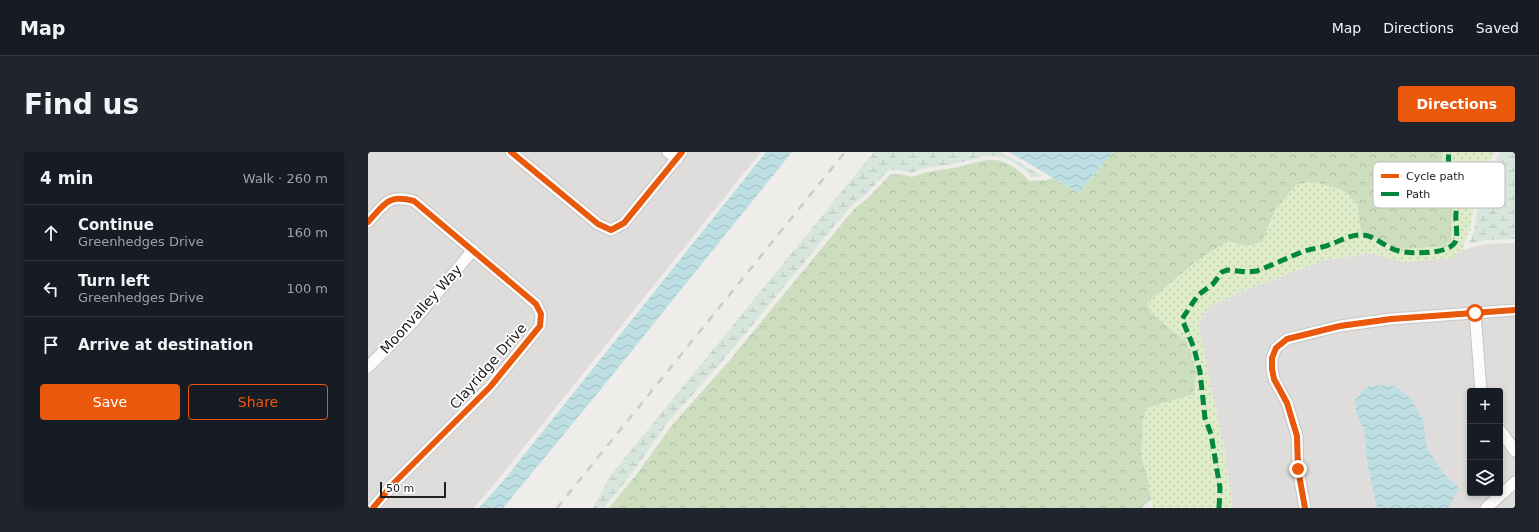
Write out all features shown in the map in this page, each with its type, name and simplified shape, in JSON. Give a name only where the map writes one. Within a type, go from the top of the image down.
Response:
[{"type":"street","points":[[511,152],[598,224],[612,230],[624,223],[676,154]]},
{"type":"street","name":"Clayridge Drive","points":[[368,222],[387,201],[400,198],[414,202],[536,304],[541,314],[540,326],[490,387],[394,484],[373,508]]},
{"type":"street","name":"Moonvalley Way","points":[[368,368],[413,322],[473,250]]},
{"type":"street","points":[[1305,508],[1298,469],[1297,436],[1287,403],[1274,379],[1272,369],[1272,358],[1276,348],[1287,339],[1340,326],[1391,319],[1515,310]]},
{"type":"street","points":[[1475,313],[1481,388]]},
{"type":"street","points":[[1503,434],[1515,451]]},
{"type":"street","points":[[1486,508],[1515,482]]},
{"type":"shaded area","points":[[368,152],[504,152],[595,228],[627,227],[689,152],[761,152],[474,508],[379,508],[546,316],[415,197],[401,193],[385,196],[368,215]]},
{"type":"shaded area","points":[[518,152],[661,152],[670,159],[621,219],[611,225],[600,220]]},
{"type":"shaded area","points":[[401,203],[412,206],[466,251],[409,319],[368,360],[368,230],[390,205]]},
{"type":"shaded area","points":[[1515,243],[1515,508],[1233,508],[1223,443],[1198,323],[1209,307],[1243,291],[1325,260],[1372,253],[1401,262],[1452,258],[1462,250],[1486,244]]},
{"type":"shaded area","points":[[474,257],[532,306],[536,315],[535,323],[486,383],[390,480],[368,506],[368,375],[417,326]]},
{"type":"green space","points":[[874,152],[1001,152],[1042,176],[1031,177],[1014,163],[1004,158],[994,156],[930,167],[911,173],[900,170],[889,170],[863,197],[850,207],[725,358],[669,421],[633,472],[604,508],[593,508],[610,476]]},
{"type":"green space","points":[[1113,152],[1443,152],[1441,162],[1373,162],[1373,208],[1452,208],[1451,240],[1444,246],[1400,249],[1361,231],[1357,204],[1346,192],[1328,185],[1308,182],[1296,185],[1276,208],[1262,242],[1246,246],[1228,241],[1196,261],[1147,303],[1151,313],[1187,342],[1196,371],[1194,394],[1146,408],[1143,421],[1141,456],[1148,481],[1151,500],[1141,508],[609,508],[636,475],[673,424],[729,361],[854,209],[866,200],[891,174],[900,174],[912,177],[937,170],[982,161],[998,160],[1013,167],[1029,181],[1047,180],[1053,178],[1079,193]]},
{"type":"green space","points":[[1443,152],[1495,152],[1490,162],[1441,162]]},
{"type":"green space","points":[[1500,152],[1515,152],[1515,239],[1485,240],[1469,244],[1474,230],[1478,208],[1505,208],[1505,162],[1495,162]]},
{"type":"green space","points":[[1308,182],[1328,185],[1346,192],[1357,204],[1361,231],[1371,234],[1417,208],[1473,208],[1470,229],[1462,250],[1452,258],[1401,262],[1372,253],[1325,260],[1243,291],[1209,307],[1198,323],[1223,443],[1233,508],[1153,508],[1141,456],[1143,421],[1146,408],[1187,342],[1151,313],[1147,303],[1196,261],[1228,241],[1246,246],[1267,231],[1276,208],[1296,185]]},
{"type":"water","points":[[766,152],[792,152],[503,508],[479,508],[504,480]]},
{"type":"water","points":[[1009,152],[1113,152],[1079,193]]},
{"type":"water","points":[[1392,385],[1410,397],[1423,420],[1427,449],[1445,475],[1459,488],[1448,508],[1377,508],[1367,461],[1365,433],[1356,412],[1355,400],[1368,386]]},
{"type":"railway","points":[[557,508],[845,152]]},
{"type":"marked path","points":[[1449,152],[1449,162]]},
{"type":"marked path","points":[[1219,508],[1220,488],[1211,434],[1205,418],[1200,372],[1194,348],[1182,319],[1198,295],[1213,284],[1222,272],[1227,270],[1248,272],[1257,271],[1305,251],[1325,246],[1356,235],[1365,235],[1399,251],[1421,253],[1439,251],[1453,245],[1456,240],[1457,208]]},
{"type":"cycle path","points":[[511,152],[598,224],[611,230],[624,223],[682,152]]},
{"type":"cycle path","points":[[368,222],[387,202],[398,199],[414,201],[536,304],[541,314],[540,326],[490,387],[393,484],[373,508]]},
{"type":"cycle path","points":[[1305,508],[1298,469],[1297,436],[1287,403],[1274,379],[1272,369],[1272,358],[1276,348],[1287,339],[1340,326],[1391,319],[1515,310]]},
{"type":"route","points":[[1298,469],[1297,436],[1287,403],[1274,379],[1272,369],[1272,358],[1276,348],[1287,339],[1340,326],[1391,319],[1475,313]]}]
